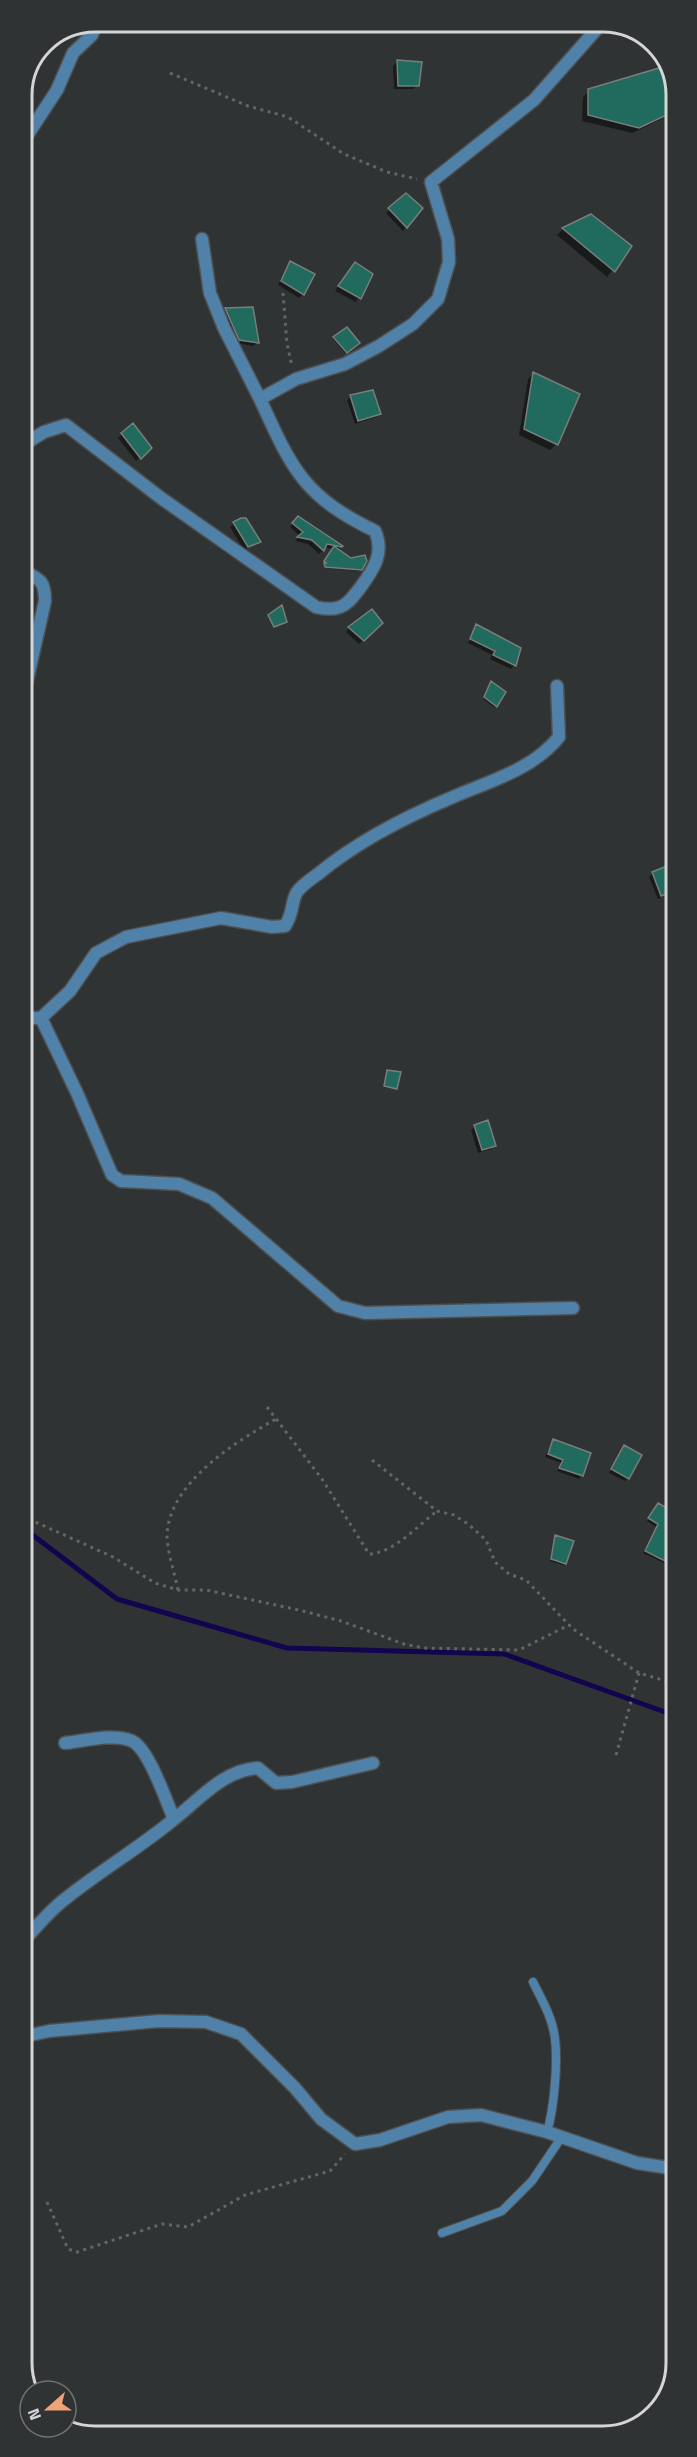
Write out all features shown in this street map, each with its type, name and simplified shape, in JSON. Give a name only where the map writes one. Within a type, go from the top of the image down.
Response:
[{"type":"street","points":[[32,128],[57,90],[73,53],[93,32]]},
{"type":"street","points":[[260,399],[296,379],[345,364],[379,346],[413,324],[438,299],[449,262],[448,239],[431,183],[534,100],[594,32]]},
{"type":"street","points":[[32,439],[44,432],[66,425],[161,498],[316,607],[328,609],[341,607],[350,601],[376,567],[378,538],[375,531],[326,504],[305,484],[291,462],[224,328],[214,302],[202,239]]},
{"type":"street","points":[[32,576],[41,580],[45,589],[45,600],[32,658]]},
{"type":"street","points":[[32,1018],[41,1018],[70,991],[96,953],[126,938],[221,918],[272,927],[285,926],[292,916],[296,894],[345,852],[454,796],[506,777],[549,748],[559,737],[557,686]]},
{"type":"street","points":[[41,1018],[77,1093],[112,1175],[121,1181],[178,1184],[212,1198],[338,1306],[365,1313],[573,1308]]},
{"type":"street","points":[[65,1743],[113,1738],[132,1741],[143,1750],[174,1819]]},
{"type":"street","points":[[32,1931],[63,1900],[174,1819],[197,1798],[233,1774],[247,1768],[258,1768],[276,1783],[292,1782],[373,1763]]},
{"type":"street","points":[[32,2032],[159,2021],[206,2022],[241,2034],[295,2088],[321,2119],[355,2144],[380,2140],[448,2117],[481,2115],[547,2132],[637,2163],[666,2167]]},
{"type":"lane","points":[[533,1982],[550,2018],[555,2039],[552,2115],[547,2132]]},
{"type":"lane","points":[[442,2233],[502,2211],[532,2181],[561,2138]]},
{"type":"path","points":[[170,73],[248,106],[288,117],[344,154],[387,172],[431,183]]},
{"type":"path","points":[[283,293],[286,344],[296,379]]},
{"type":"path","points":[[267,1407],[322,1479],[369,1554],[379,1554],[391,1547],[437,1511]]},
{"type":"path","points":[[178,1590],[167,1538],[169,1515],[186,1489],[212,1461],[246,1436],[276,1419]]},
{"type":"path","points":[[372,1460],[437,1511],[454,1515],[468,1524],[486,1540],[495,1562],[509,1574],[526,1580],[569,1625],[639,1673],[666,1681]]},
{"type":"path","points":[[32,1521],[113,1557],[155,1583],[178,1590],[206,1590],[298,1610],[341,1621],[404,1644],[423,1648],[519,1650],[569,1625]]},
{"type":"path","points":[[616,1755],[639,1673]]},
{"type":"path","points":[[47,2202],[68,2249],[77,2252],[162,2224],[188,2227],[245,2194],[330,2171],[355,2144]]},
{"type":"building","points":[[397,60],[422,62],[419,86],[398,86]]},
{"type":"building","points":[[659,68],[666,95],[666,115],[639,128],[588,115],[588,89]]},
{"type":"building","points":[[406,193],[423,208],[407,228],[388,208]]},
{"type":"building","points":[[591,214],[632,246],[615,272],[562,228]]},
{"type":"building","points":[[290,261],[315,274],[304,295],[281,281]]},
{"type":"building","points":[[355,262],[373,274],[361,299],[338,286]]},
{"type":"building","points":[[253,307],[259,343],[239,340],[225,308]]},
{"type":"building","points":[[347,327],[360,343],[347,353],[333,337]]},
{"type":"building","points":[[533,372],[580,394],[558,445],[524,429]]},
{"type":"building","points":[[373,390],[381,414],[358,421],[350,395]]},
{"type":"building","points":[[133,423],[152,448],[141,459],[121,433]]},
{"type":"building","points":[[298,516],[343,546],[327,544],[324,551],[312,540],[297,537],[303,532],[292,523]]},
{"type":"building","points":[[246,518],[261,542],[248,547],[233,522]]},
{"type":"building","points":[[334,546],[351,558],[365,555],[367,561],[362,570],[325,567],[324,561]]},
{"type":"building","points":[[282,605],[287,622],[274,627],[268,615]]},
{"type":"building","points":[[372,609],[383,623],[364,641],[348,627]]},
{"type":"building","points":[[476,624],[521,648],[516,666],[493,655],[495,651],[470,639]]},
{"type":"building","points":[[491,681],[506,692],[497,707],[484,697]]},
{"type":"building","points":[[666,866],[666,894],[661,896],[652,872]]},
{"type":"building","points":[[387,1070],[401,1072],[397,1089],[384,1086]]},
{"type":"building","points":[[488,1120],[496,1146],[482,1150],[474,1125]]},
{"type":"building","points":[[553,1439],[591,1453],[583,1476],[559,1468],[563,1460],[548,1454]]},
{"type":"building","points":[[624,1445],[642,1455],[629,1479],[611,1469]]},
{"type":"building","points":[[658,1503],[666,1508],[666,1562],[645,1551],[658,1524],[648,1518]]},
{"type":"building","points":[[555,1535],[574,1541],[566,1564],[551,1559]]},
{"type":"waterway","points":[[32,1535],[117,1599],[287,1648],[504,1654],[666,1712]]}]
